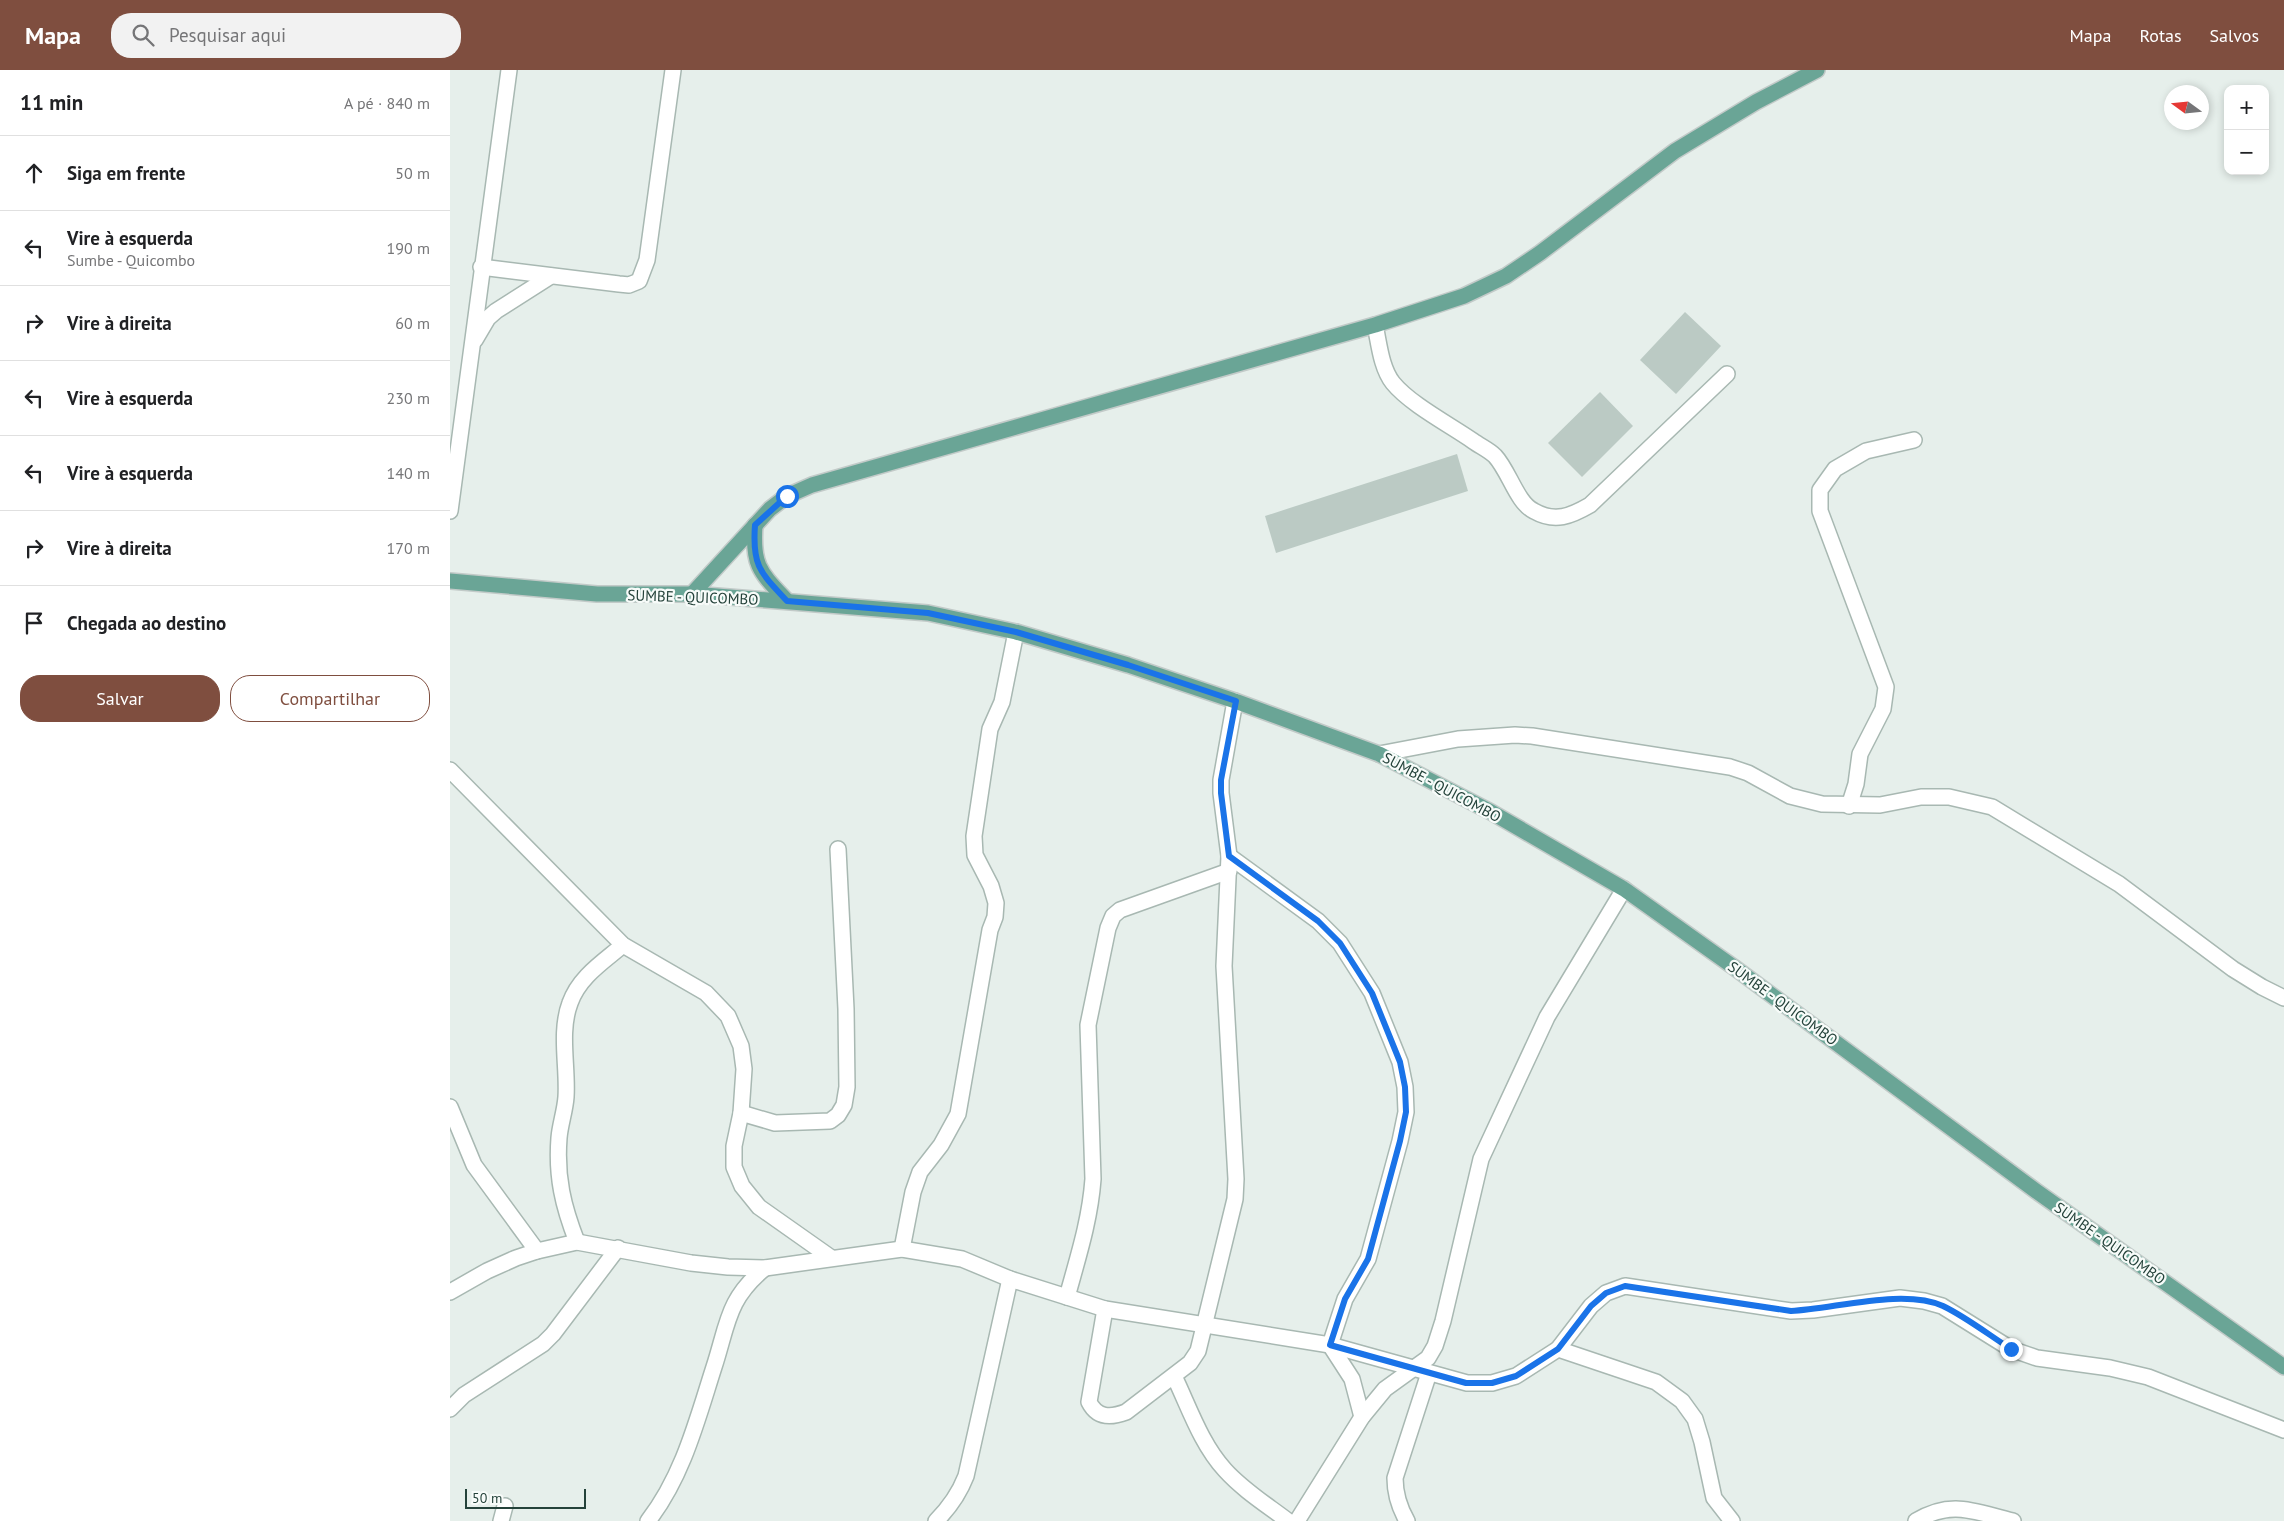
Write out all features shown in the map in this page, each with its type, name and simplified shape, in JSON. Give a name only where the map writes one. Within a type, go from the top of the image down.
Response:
[{"type":"main road","points":[[692,594],[755,525],[787,496],[812,485],[1375,325],[1464,296],[1506,276],[1540,253],[1675,151],[1756,102],[1817,70]]},
{"type":"main road","points":[[755,525],[753,550],[759,569],[787,601]]},
{"type":"main road","name":"SUMBE - QUICOMBO","points":[[450,581],[597,594],[692,594],[928,613],[1016,632],[1128,665],[1236,701],[1379,754],[1491,812],[1624,889],[1735,968],[2028,1185],[2284,1366]]},
{"type":"street","points":[[450,511],[456,417],[473,344],[481,267],[509,70]]},
{"type":"street","points":[[481,267],[629,285],[638,281],[647,260],[673,70]]},
{"type":"street","points":[[473,344],[488,318],[496,311],[551,276]]},
{"type":"street","points":[[1375,325],[1384,366],[1392,382],[1408,396],[1492,454],[1506,470],[1525,505],[1533,511],[1557,518],[1572,516],[1590,505],[1727,374]]},
{"type":"street","points":[[1849,806],[1856,784],[1860,754],[1882,709],[1886,687],[1820,511],[1820,490],[1834,469],[1866,451],[1914,440]]},
{"type":"street","points":[[902,1249],[913,1192],[920,1172],[941,1145],[958,1114],[990,930],[995,916],[996,903],[991,886],[976,854],[974,836],[990,729],[1002,702],[1016,632]]},
{"type":"street","points":[[1106,1309],[1089,1402],[1094,1411],[1104,1416],[1116,1416],[1126,1412],[1174,1376],[1190,1363],[1198,1351],[1236,1189],[1224,966],[1229,864],[1221,780],[1236,701]]},
{"type":"street","points":[[1379,754],[1458,739],[1515,735],[1532,736],[1730,767],[1762,779],[1790,796],[1822,804],[1849,806],[1880,805],[1921,797],[1949,797],[1992,807],[2119,884],[2233,969],[2284,998]]},
{"type":"street","points":[[450,770],[623,945],[706,993],[728,1016],[741,1046],[744,1068],[741,1114],[734,1146],[734,1167],[742,1186],[759,1207],[830,1257]]},
{"type":"street","points":[[741,1114],[775,1123],[830,1121],[838,1115],[844,1105],[847,1087],[846,1009],[838,849]]},
{"type":"street","points":[[1067,1297],[1088,1224],[1092,1199],[1088,1025],[1108,928],[1113,916],[1120,910],[1229,864]]},
{"type":"street","points":[[1229,864],[1318,921],[1340,943],[1372,993],[1384,1018],[1402,1070],[1406,1112],[1397,1150],[1368,1259],[1345,1299],[1330,1345]]},
{"type":"street","points":[[1407,1521],[1400,1510],[1395,1493],[1395,1478],[1422,1371],[1435,1346],[1443,1320],[1481,1159],[1547,1017],[1624,889]]},
{"type":"street","points":[[577,1242],[564,1210],[560,1189],[559,1140],[566,1098],[566,1018],[570,1002],[578,987],[589,974],[623,945]]},
{"type":"street","points":[[450,1107],[474,1165],[537,1251]]},
{"type":"street","points":[[450,1292],[487,1271],[537,1251],[577,1242],[618,1248],[691,1264],[765,1268],[830,1257],[902,1249],[962,1260],[1010,1279],[1106,1309],[1330,1345],[1466,1383],[1492,1383],[1516,1376],[1558,1349],[1591,1306],[1606,1293],[1625,1286],[1791,1311],[1813,1310],[1900,1298],[1924,1301],[1942,1306],[2011,1349],[2037,1358],[2110,1368],[2148,1377],[2284,1430]]},
{"type":"street","points":[[450,1409],[464,1395],[543,1344],[553,1334],[618,1248]]},
{"type":"street","points":[[648,1521],[658,1509],[688,1447],[729,1317],[738,1296],[748,1282],[765,1268]]},
{"type":"street","points":[[936,1521],[950,1508],[960,1492],[966,1476],[1010,1279]]},
{"type":"street","points":[[1330,1345],[1352,1379],[1362,1417]]},
{"type":"street","points":[[1558,1349],[1656,1382],[1682,1401],[1695,1419],[1714,1498],[1732,1521]]},
{"type":"street","points":[[1297,1521],[1362,1417],[1385,1390],[1422,1371]]},
{"type":"street","points":[[1174,1376],[1204,1439],[1224,1468],[1235,1480],[1288,1521]]},
{"type":"street","points":[[501,1521],[505,1506]]},
{"type":"street","points":[[1916,1521],[1936,1510],[1950,1508],[2013,1521]]},
{"type":"building","points":[[1685,312],[1721,346],[1676,394],[1640,360]]},
{"type":"building","points":[[1600,392],[1633,426],[1582,477],[1548,443]]},
{"type":"building","points":[[1457,454],[1468,491],[1276,553],[1265,516]]},
{"type":"route","points":[[787,496],[770,509],[755,525],[753,550],[759,569],[787,601],[928,613],[1016,632],[1128,665],[1236,701],[1221,780],[1229,856],[1318,921],[1340,943],[1372,993],[1384,1018],[1400,1062],[1405,1087],[1406,1112],[1400,1141],[1368,1259],[1345,1299],[1330,1345],[1466,1383],[1492,1383],[1516,1376],[1558,1349],[1591,1306],[1606,1293],[1625,1286],[1791,1311],[1813,1310],[1900,1298],[1924,1301],[1942,1306],[2011,1349]]}]
